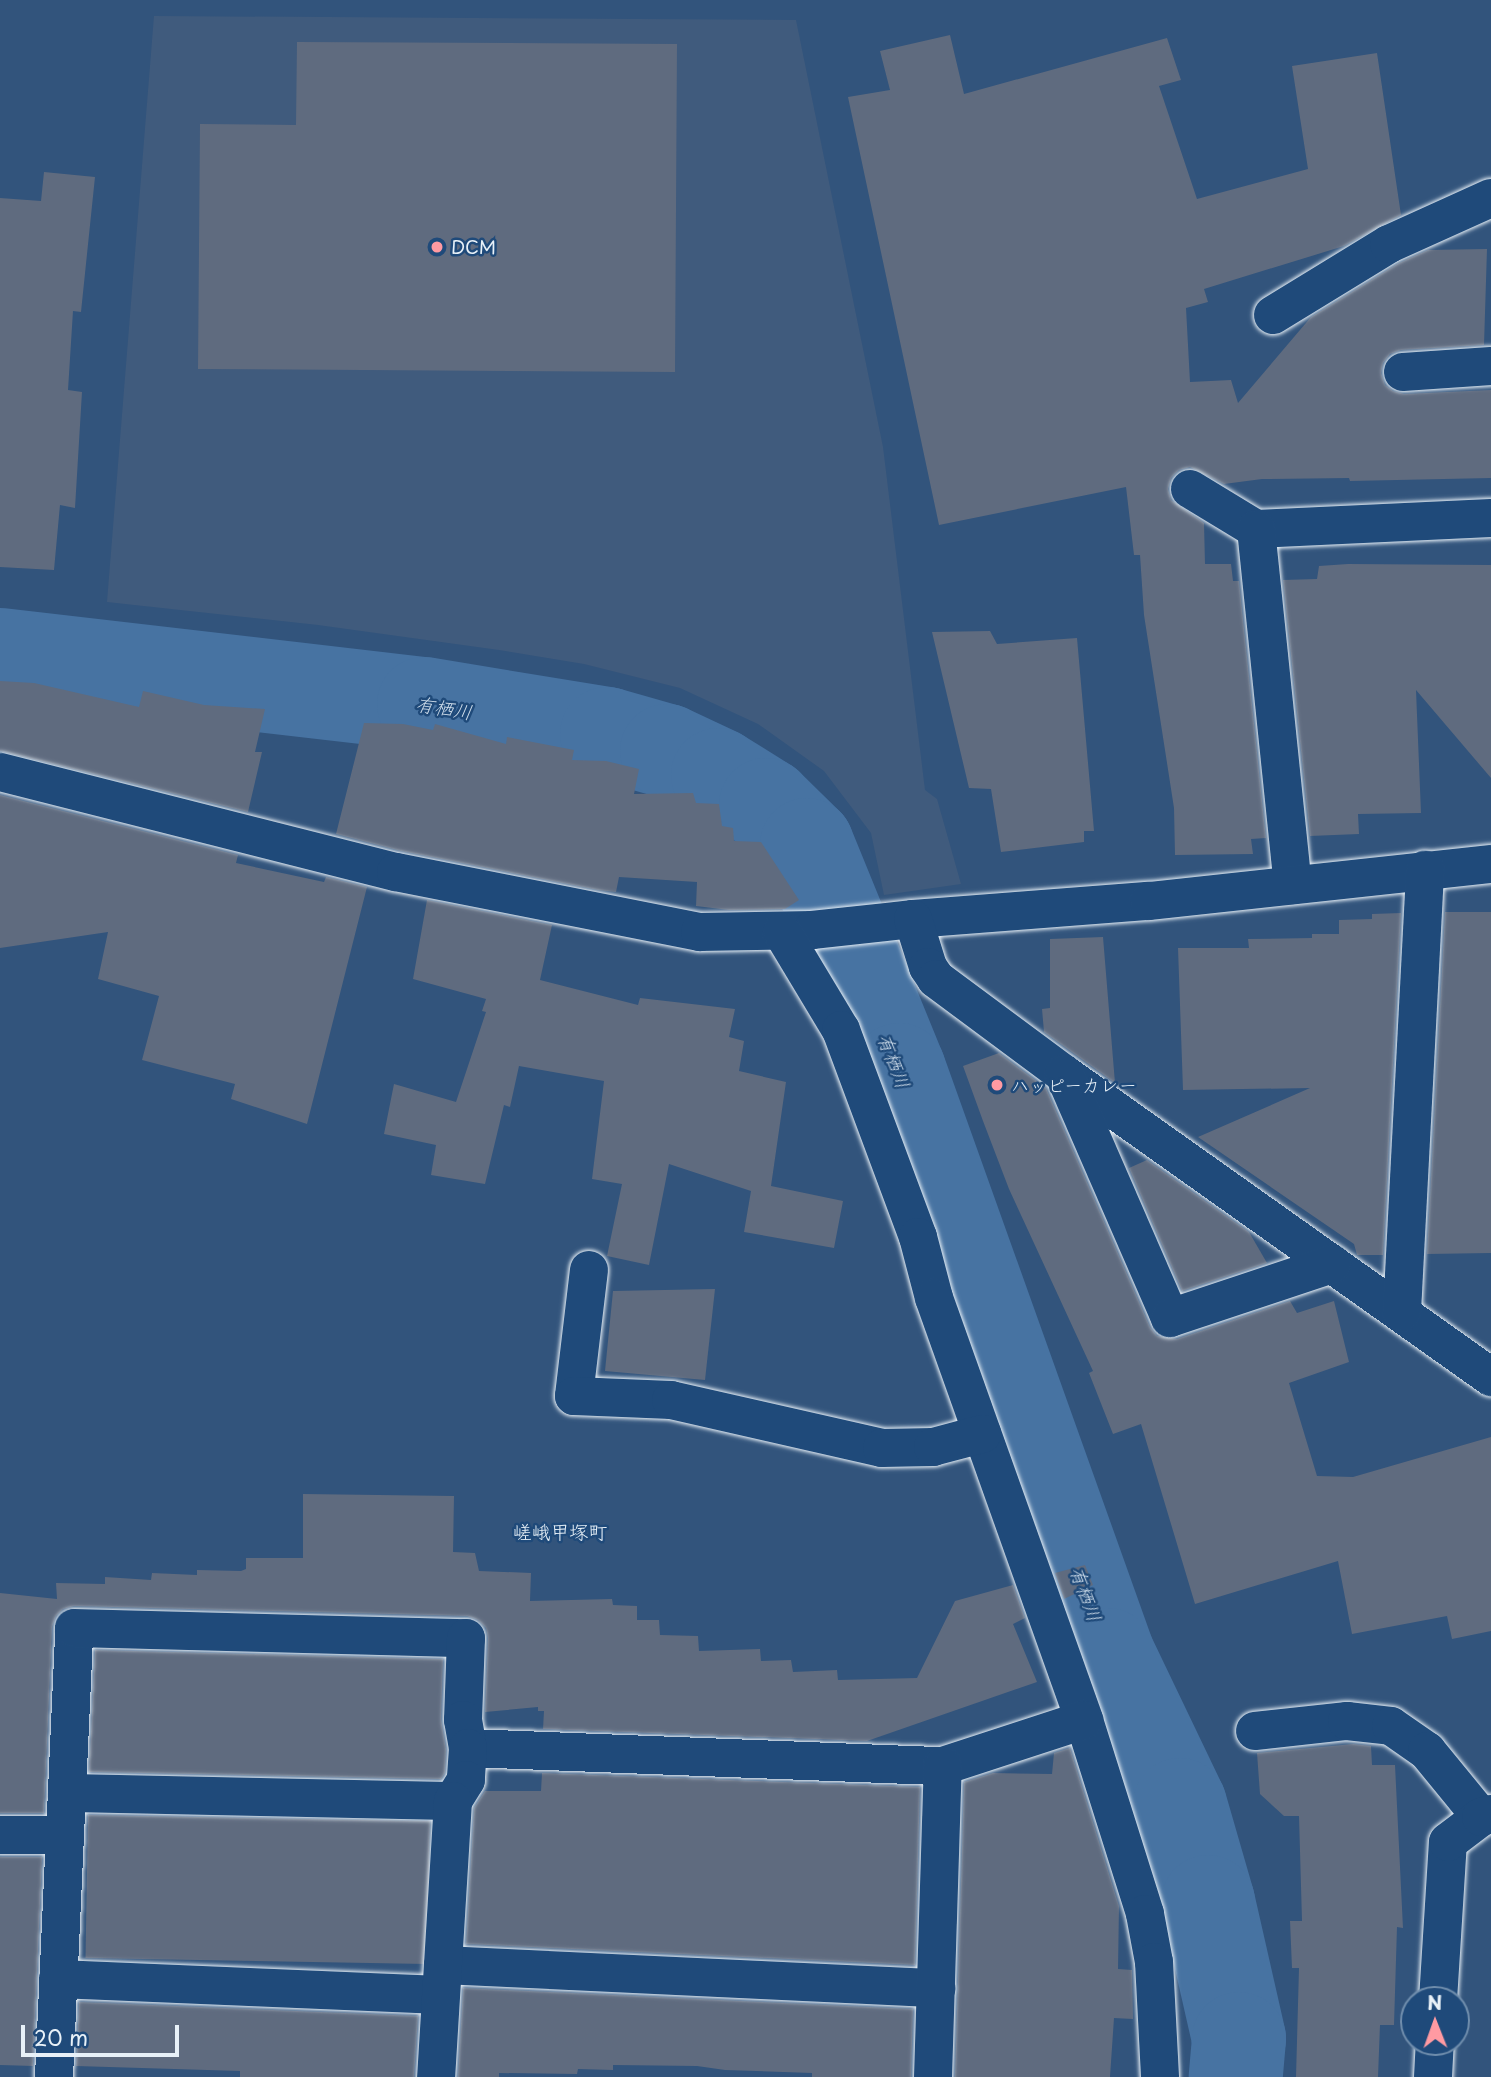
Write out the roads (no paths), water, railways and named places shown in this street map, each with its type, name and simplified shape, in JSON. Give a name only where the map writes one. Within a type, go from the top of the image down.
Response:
[{"type":"street","points":[[1273,315],[1388,244],[1491,198]]},
{"type":"street","points":[[1403,372],[1491,366]]},
{"type":"street","points":[[1190,489],[1256,529],[1491,518]]},
{"type":"street","points":[[1256,529],[1293,886]]},
{"type":"street","points":[[0,772],[396,872],[700,932],[797,931],[1149,901],[1491,864]]},
{"type":"street","points":[[1402,1312],[1425,870]]},
{"type":"street","points":[[900,921],[936,979],[1064,1074],[1491,1377]]},
{"type":"street","points":[[797,931],[841,1030],[918,1237],[934,1298],[1084,1720],[1145,1914],[1154,1962],[1160,2077]]},
{"type":"street","points":[[1064,1074],[1170,1318],[1332,1264]]},
{"type":"street","points":[[589,1270],[574,1395],[671,1400],[883,1448],[933,1447],[982,1434]]},
{"type":"street","points":[[54,2077],[74,1628],[466,1638],[463,1720],[468,1748],[466,1780],[453,1801],[436,2077]]},
{"type":"street","points":[[468,1748],[943,1766],[1084,1720]]},
{"type":"street","points":[[1255,1731],[1347,1721],[1391,1726],[1427,1751],[1486,1816],[1448,1842],[1439,1986]]},
{"type":"street","points":[[933,2077],[943,1766]]},
{"type":"street","points":[[67,1793],[453,1801]]},
{"type":"street","points":[[0,1835],[64,1835]]},
{"type":"street","points":[[58,1979],[442,1980],[936,1988]]},
{"type":"street","points":[[1433,2077],[1434,2056]]},
{"type":"waterway","name":"有栖川","points":[[0,655],[424,704],[607,734],[667,751],[718,775],[766,805],[807,845],[899,1070],[1108,1655],[1180,1805],[1208,1902],[1239,2039],[1236,2077]]},
{"type":"place","name":"DCM","points":[[437,247]]},
{"type":"place","name":"ハッピーカレー","points":[[997,1085]]},
{"type":"district","name":"嵯峨甲塚町","points":[[560,1532]]}]
